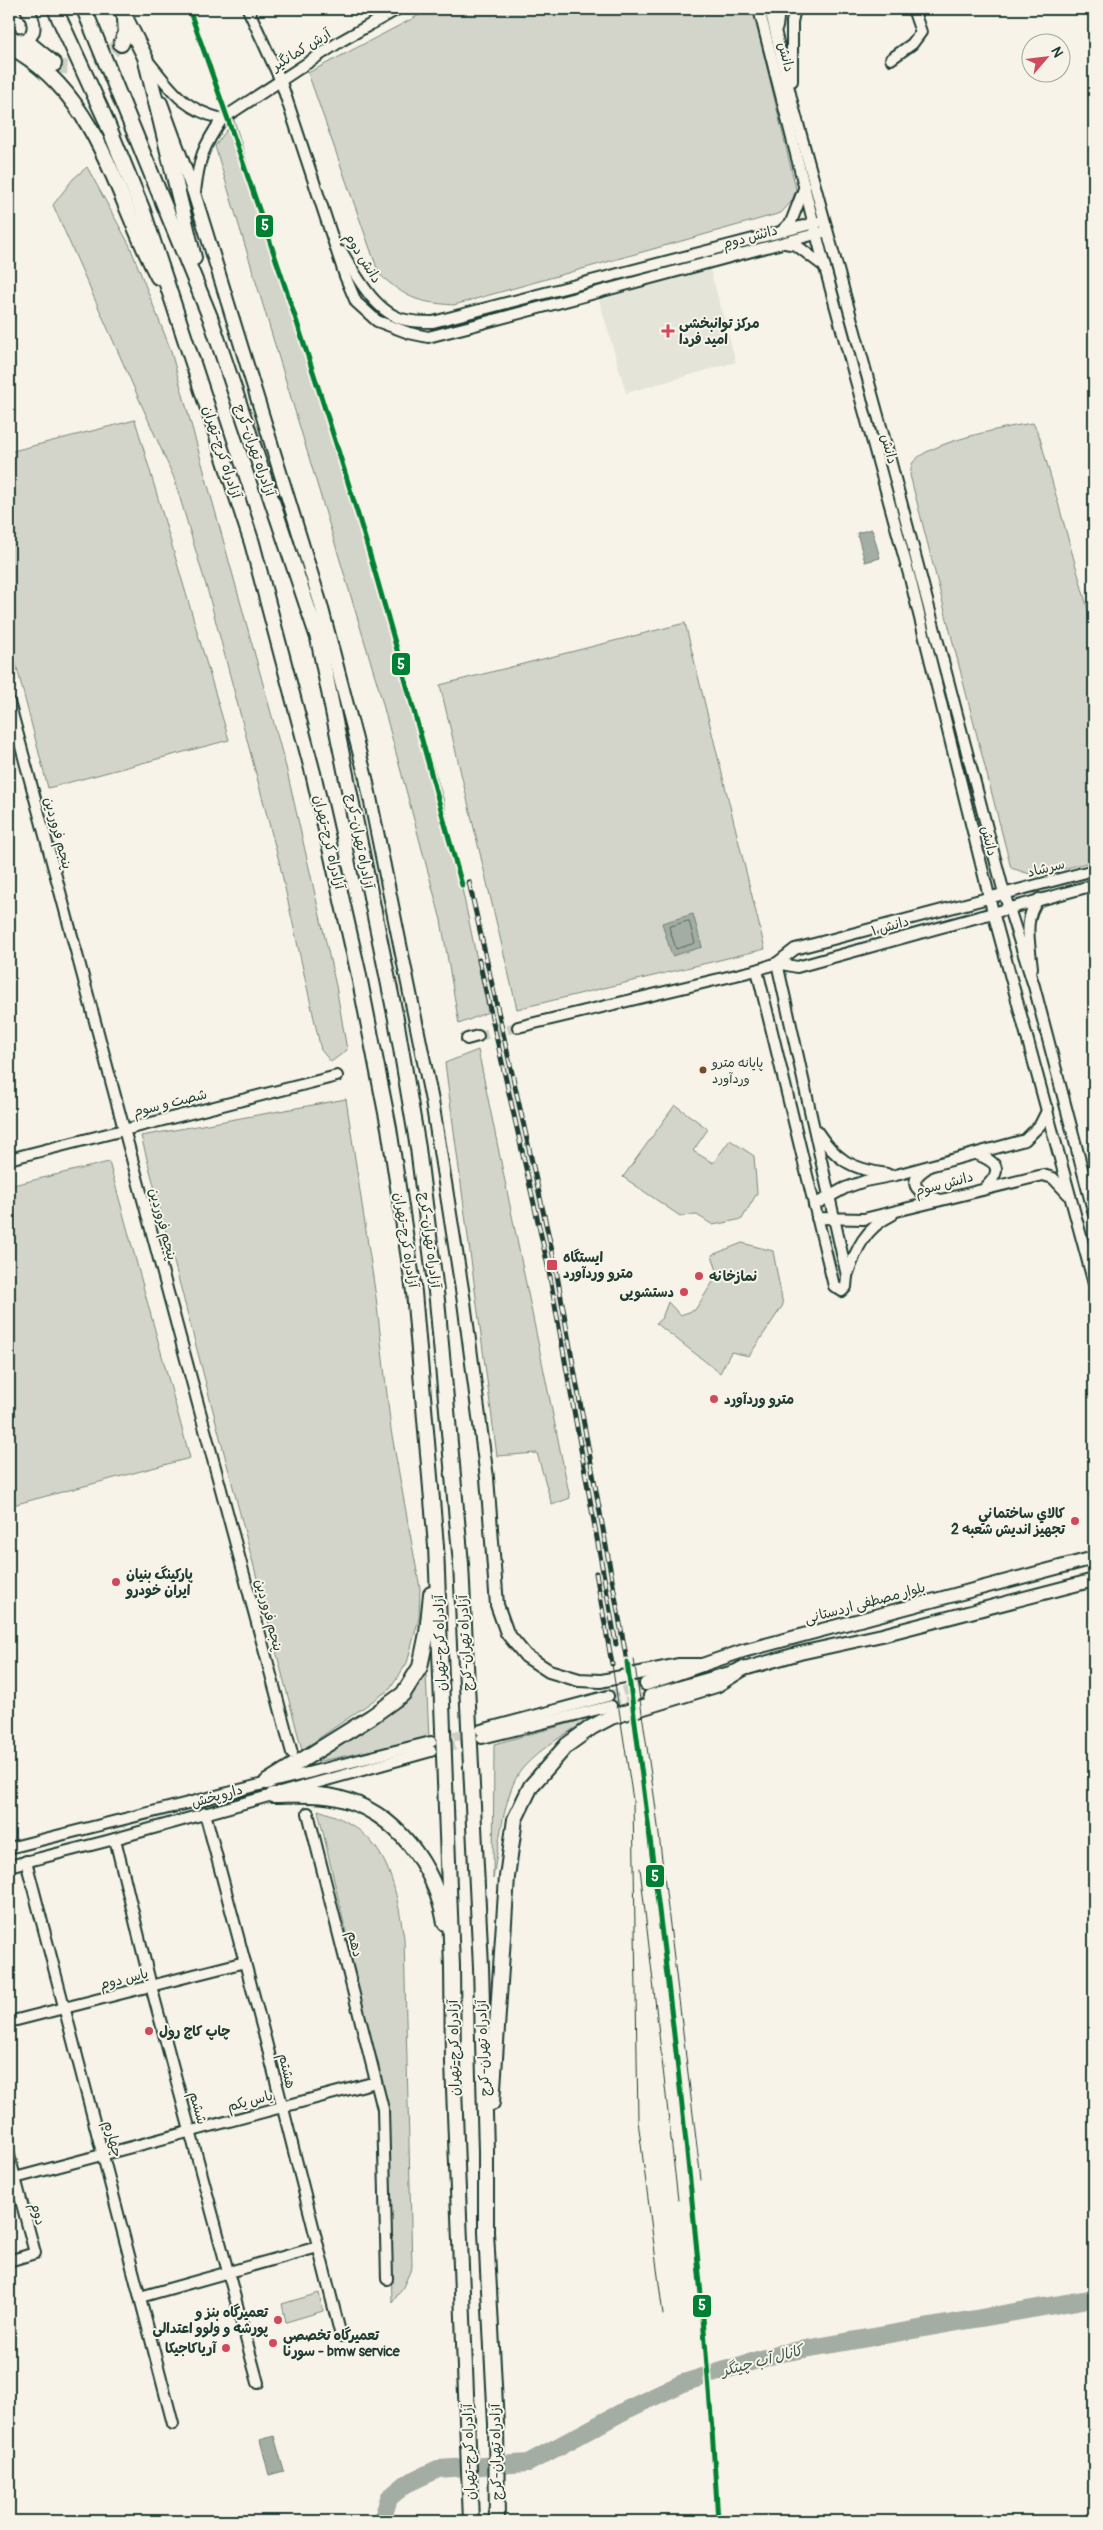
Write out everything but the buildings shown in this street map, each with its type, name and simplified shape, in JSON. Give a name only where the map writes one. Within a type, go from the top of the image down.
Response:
[{"type":"highway","name":"آزادراه کرج-تهران","points":[[56,9],[108,126],[143,212],[252,543],[313,773],[358,971],[388,1128],[414,1292],[436,1546],[470,2521]]},
{"type":"highway","name":"آزادراه تهران-کرج","points":[[84,9],[119,89],[210,317],[318,638],[396,1019],[418,1148],[437,1300],[461,1564],[480,1957],[486,2151],[486,2232],[496,2424],[497,2521]]},
{"type":"highway","points":[[123,14],[145,58],[210,317]]},
{"type":"highway","points":[[120,44],[126,33],[123,14]]},
{"type":"highway","points":[[9,39],[56,79],[84,116],[106,160],[148,258],[177,312]]},
{"type":"highway","points":[[26,41],[54,64]]},
{"type":"highway","points":[[270,1788],[388,1706],[412,1682],[420,1666],[427,1633],[436,1546]]},
{"type":"highway","points":[[486,2151],[496,2057],[507,1877],[515,1819],[532,1786],[566,1745],[592,1727],[611,1717],[716,1685],[742,1669]]},
{"type":"highway","points":[[270,1788],[339,1798],[361,1807],[398,1832],[419,1856],[433,1882],[442,1911],[452,1966]]},
{"type":"main road","points":[[9,39],[26,41],[35,27],[33,18],[27,9]]},
{"type":"main road","points":[[145,58],[194,193],[321,605],[366,778],[432,1101],[461,1283],[487,1478],[498,1605],[507,1633],[526,1656],[549,1671],[579,1680],[602,1681],[678,1664],[703,1665]]},
{"type":"main road","name":"بلوار مصطفی اردستانی","points":[[1094,1558],[743,1652],[703,1665],[648,1690],[742,1669],[1094,1580]]},
{"type":"street","points":[[248,9],[280,79],[333,235]]},
{"type":"street","name":"آرش کمانگیر","points":[[222,119],[280,79],[398,9]]},
{"type":"street","name":"دانش","points":[[759,9],[805,186],[820,227],[891,462],[1009,907]]},
{"type":"street","name":"دانش","points":[[770,9],[820,227],[825,268],[910,578],[993,912]]},
{"type":"street","points":[[776,35],[779,9]]},
{"type":"street","points":[[792,102],[792,39],[796,9]]},
{"type":"street","points":[[892,59],[912,44],[921,32],[913,9]]},
{"type":"street","points":[[145,58],[183,102],[200,113],[222,119],[203,147],[194,193]]},
{"type":"street","points":[[805,186],[791,222],[779,239],[796,245],[825,268]]},
{"type":"street","name":"دانش دوم","points":[[333,235],[345,276],[356,302],[377,321],[408,333],[428,337],[820,227]]},
{"type":"street","name":"دانش دوم","points":[[333,235],[356,277],[377,304],[404,320],[433,322],[779,239]]},
{"type":"street","name":"پنجم فروردین","points":[[9,702],[292,1753]]},
{"type":"street","name":"سرشاد","points":[[1004,893],[1094,870]]},
{"type":"street","name":"سرشاد","points":[[1009,907],[1094,885]]},
{"type":"street","name":"دانش ۱","points":[[518,1027],[757,970],[778,963],[795,949],[1004,893]]},
{"type":"street","points":[[1034,986],[1028,923],[1032,906],[1039,899]]},
{"type":"street","points":[[1009,907],[1034,986],[1094,1214]]},
{"type":"street","name":"دانش ۱","points":[[778,963],[797,967],[1009,907]]},
{"type":"street","points":[[993,912],[1094,1284]]},
{"type":"street","points":[[778,963],[828,1198],[847,1276]]},
{"type":"street","points":[[757,970],[790,1100],[817,1218],[834,1286],[837,1290],[842,1291],[846,1288],[847,1276],[856,1248],[883,1220],[905,1209]]},
{"type":"street","points":[[467,1039],[478,1036]]},
{"type":"street","name":"شصت و سوم","points":[[9,1159],[337,1076]]},
{"type":"street","name":"دانش سوم","points":[[814,1205],[845,1188],[865,1181],[896,1175],[1025,1140],[1040,1125],[1048,1109]]},
{"type":"street","points":[[812,1125],[837,1157],[867,1172],[896,1175]]},
{"type":"street","points":[[975,1154],[988,1157],[994,1162],[995,1178],[984,1188]]},
{"type":"street","points":[[932,1165],[918,1176],[916,1186],[924,1196],[939,1200]]},
{"type":"street","name":"دانش سوم","points":[[817,1218],[864,1219],[1043,1175],[1053,1178],[1070,1195]]},
{"type":"street","points":[[482,1734],[610,1701]]},
{"type":"street","name":"داروپخش","points":[[9,1848],[270,1788],[431,1746]]},
{"type":"street","name":"داروپخش","points":[[9,1866],[205,1813],[270,1788]]},
{"type":"street","name":"هشتم","points":[[205,1813],[341,2336]]},
{"type":"street","name":"دهم","points":[[308,1813],[383,2109],[387,2279]]},
{"type":"street","name":"ششم","points":[[115,1838],[151,1986],[258,2384]]},
{"type":"street","name":"چهارم","points":[[26,1861],[172,2424]]},
{"type":"street","name":"یاس دوم","points":[[9,2022],[245,1962]]},
{"type":"street","name":"یاس یکم","points":[[15,2178],[102,2153],[376,2082]]},
{"type":"street","name":"دوم","points":[[9,2155],[35,2254],[9,2261]]},
{"type":"street","points":[[140,2297],[318,2247]]},
{"type":"shaded area","points":[[431,9],[753,9],[796,189],[792,201],[781,213],[454,305],[421,300],[405,294],[379,274],[308,73]]},
{"type":"shaded area","points":[[234,120],[443,798],[488,1012],[459,1024],[441,920],[378,686],[215,146]]},
{"type":"shaded area","points":[[87,167],[129,244],[170,348],[286,767],[336,986],[347,1050],[331,1062],[321,1050],[279,861],[208,592],[174,478],[53,205],[73,179]]},
{"type":"shaded area","name":"مرکز توانبخشی امید فردا","points":[[710,269],[736,362],[626,393],[599,300]]},
{"type":"shaded area","points":[[135,420],[229,740],[48,788],[9,637],[9,452]]},
{"type":"shaded area","points":[[1033,423],[1039,435],[1094,631],[1094,861],[1036,876],[1011,868],[910,475],[912,464],[919,456],[932,449],[968,437]]},
{"type":"shaded area","points":[[685,623],[765,949],[517,1009],[440,685]]},
{"type":"shaded area","points":[[478,1050],[570,1498],[552,1505],[537,1453],[497,1456],[445,1063]]},
{"type":"shaded area","points":[[346,1099],[376,1297],[391,1430],[420,1588],[419,1618],[407,1663],[390,1689],[302,1750],[141,1136]]},
{"type":"shaded area","points":[[675,1105],[708,1129],[693,1151],[713,1163],[730,1140],[754,1156],[757,1193],[742,1219],[713,1225],[697,1215],[680,1216],[623,1177]]},
{"type":"shaded area","points":[[109,1162],[190,1458],[9,1506],[9,1186]]},
{"type":"shaded area","points":[[742,1243],[773,1251],[783,1305],[749,1356],[731,1352],[720,1373],[656,1323],[662,1318],[668,1302],[680,1315],[695,1310],[718,1274],[712,1255]]},
{"type":"shaded area","points":[[426,1673],[429,1738],[316,1762],[337,1744],[407,1697]]},
{"type":"shaded area","points":[[593,1717],[556,1740],[522,1769],[506,1805],[493,1879],[494,1744]]},
{"type":"shaded area","points":[[318,1810],[341,1819],[358,1830],[372,1843],[390,1875],[396,1894],[404,1938],[412,2267],[403,2287],[392,2303],[390,2214],[380,2082]]},
{"type":"shaded area","points":[[319,2293],[323,2311],[286,2322],[282,2304]]},
{"type":"water","points":[[872,529],[880,558],[865,562],[857,533]]},
{"type":"water","points":[[693,914],[702,947],[672,956],[662,923]]},
{"type":"water","points":[[274,2436],[284,2471],[269,2475],[260,2440]]},
{"type":"waterway","name":"کانال آب چیتگر","points":[[382,2521],[389,2498],[406,2484],[438,2469],[528,2463],[624,2411],[683,2383],[777,2354],[1094,2298]]},
{"type":"tunnel","points":[[54,64],[62,67],[80,66],[106,55],[121,44]]},
{"type":"tunnel","points":[[478,1036],[518,1027]]},
{"type":"tunnel","points":[[608,1696],[646,1684]]},
{"type":"tunnel","points":[[611,1706],[650,1696]]},
{"type":"tunnel","points":[[439,1740],[476,1731]]},
{"type":"tunnel","points":[[431,1751],[477,1740]]},
{"type":"tram line","points":[[634,1659],[655,1802],[701,2180]]},
{"type":"tram line","points":[[612,1664],[633,1800],[638,2121],[663,2315]]},
{"type":"tram line","points":[[640,1868],[678,2200]]},
{"type":"railway","points":[[469,882],[555,1264],[627,1662]]},
{"type":"railway","points":[[479,960],[548,1266],[616,1644]]},
{"type":"railway","points":[[596,1573],[612,1664]]},
{"type":"transit line","name":"5","points":[[189,9],[321,395],[387,615],[462,885]]},
{"type":"transit line","name":"5","points":[[627,1662],[655,1876],[692,2198],[711,2413],[718,2521]]},
{"type":"place","name":"مرکز توانبخشی امید فردا","points":[[668,331]]},
{"type":"place","name":"پایانه مترو وردآورد","points":[[703,1070]]},
{"type":"place","name":"ایستگاه مترو وردآورد","points":[[552,1265]]},
{"type":"place","name":"نمازخانه","points":[[699,1276]]},
{"type":"place","name":"دستشویی","points":[[684,1292]]},
{"type":"place","name":"مترو وردآورد","points":[[714,1399]]},
{"type":"place","name":"كالاي ساختماني تجهيز انديش شعبه 2","points":[[1075,1521]]},
{"type":"place","name":"پارکینگ بنیان ایران خودرو","points":[[116,1582]]},
{"type":"place","name":"چاپ کاج رول","points":[[149,2031]]},
{"type":"place","name":"تعمیرگاه بنز و پورشه و ولوو اعتدالی","points":[[278,2320]]},
{"type":"place","name":"تعمیرگاه تخصصی سورنا - bmw service","points":[[273,2343]]},
{"type":"place","name":"آریاکاجیکا","points":[[226,2348]]}]
